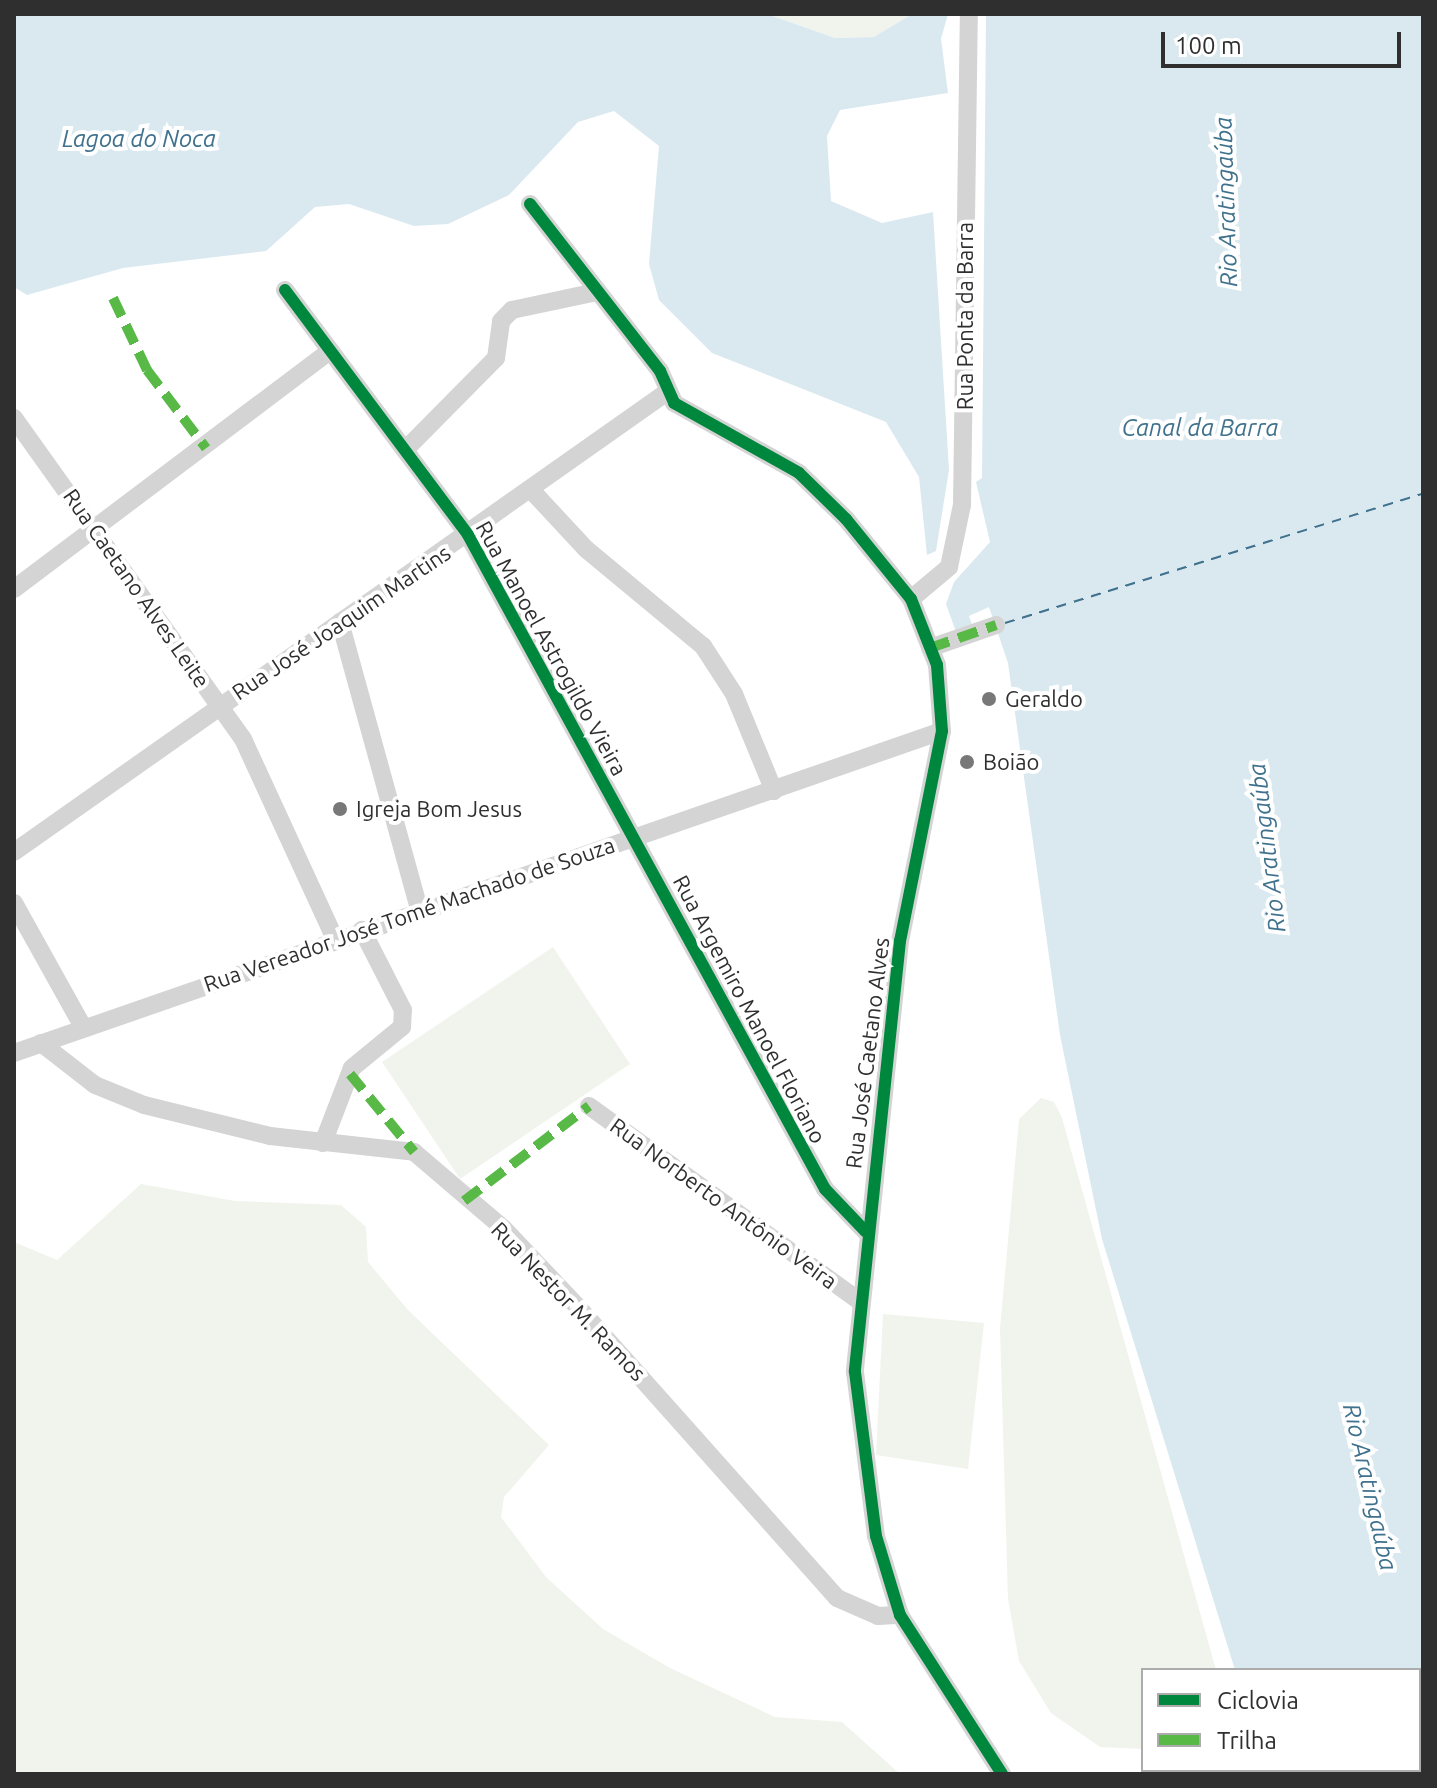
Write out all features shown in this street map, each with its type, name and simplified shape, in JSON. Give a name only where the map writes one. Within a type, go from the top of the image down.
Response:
[{"type":"street","name":"Rua Ponta da Barra","points":[[911,599],[949,567],[962,505],[969,14]]},
{"type":"street","points":[[530,204],[660,371],[667,392],[688,415],[799,473],[911,599]]},
{"type":"street","name":"Rua Manoel Astrogildo Vieira","points":[[285,290],[468,535],[636,836]]},
{"type":"street","points":[[406,449],[496,358],[501,321],[512,310],[597,292]]},
{"type":"street","points":[[14,589],[99,532],[330,351]]},
{"type":"street","name":"Rua José Joaquim Martins","points":[[14,852],[532,491],[667,392]]},
{"type":"street","name":"Rua Caetano Alves Leite","points":[[14,418],[221,705],[334,937]]},
{"type":"street","points":[[532,491],[586,549],[703,646],[734,694],[774,791]]},
{"type":"street","name":"Rua José Caetano Alves","points":[[911,599],[930,648],[944,701],[942,731],[900,941],[858,1300],[855,1372],[866,1465],[900,1615],[1002,1774]]},
{"type":"street","points":[[340,622],[420,912]]},
{"type":"street","points":[[930,648],[996,625]]},
{"type":"street","name":"Rua Vereador José Tomé Machado de Souza","points":[[14,1053],[334,937],[420,912],[942,731]]},
{"type":"street","name":"Rua Argemiro Manoel Floriano","points":[[636,836],[825,1189],[866,1232]]},
{"type":"street","points":[[14,903],[83,1027]]},
{"type":"street","points":[[323,1143],[352,1068],[402,1027],[403,1010],[362,930]]},
{"type":"street","name":"Rua Nestor M. Ramos","points":[[41,1043],[95,1085],[144,1105],[323,1143],[414,1152],[577,1306],[837,1598],[878,1616],[900,1615]]},
{"type":"street","name":"Rua Norberto Antônio Veira","points":[[589,1106],[858,1300]]},
{"type":"shaded area","points":[[767,14],[912,14],[874,37],[835,38]]},
{"type":"shaded area","points":[[553,947],[630,1064],[460,1179],[382,1062]]},
{"type":"shaded area","points":[[1041,1098],[1054,1102],[1062,1118],[1215,1668],[1141,1668],[1141,1749],[1100,1747],[1051,1713],[1019,1661],[1008,1599],[1000,1329],[1019,1119]]},
{"type":"shaded area","points":[[141,1184],[235,1201],[341,1205],[366,1227],[368,1262],[408,1310],[549,1445],[504,1497],[501,1517],[546,1577],[603,1629],[670,1668],[775,1717],[842,1722],[900,1774],[14,1774],[14,1242],[57,1260]]},
{"type":"shaded area","points":[[883,1314],[984,1323],[968,1469],[876,1455]]},
{"type":"water","name":"Lagoa do Noca","points":[[14,14],[767,14],[835,38],[874,37],[912,14],[948,14],[941,39],[948,93],[840,110],[827,136],[831,201],[882,223],[933,212],[949,470],[936,551],[927,555],[919,477],[886,422],[712,353],[659,300],[649,264],[659,146],[614,111],[578,122],[509,195],[448,224],[414,226],[349,204],[315,207],[266,251],[123,268],[27,295],[14,287]]},
{"type":"water","name":"Canal da Barra","points":[[986,14],[1423,14],[1423,1774],[1265,1774],[1421,1772],[1421,1668],[1234,1668],[1102,1239],[1060,1035],[1008,663],[989,607],[969,616],[974,630],[956,632],[946,604],[954,582],[990,542],[976,482],[982,478]]},
{"type":"ferry route","points":[[1005,623],[1423,494]]},
{"type":"marked path","points":[[113,298],[147,370],[206,448]]},
{"type":"marked path","points":[[930,648],[996,625]]},
{"type":"marked path","points":[[350,1074],[414,1152]]},
{"type":"marked path","points":[[464,1201],[589,1106]]},
{"type":"cycle path","points":[[530,204],[660,371],[674,403],[799,473],[846,519],[911,599],[937,665],[942,731],[900,941],[855,1372],[876,1536],[900,1615],[1002,1774]]},
{"type":"cycle path","points":[[285,290],[468,535],[825,1189],[866,1232]]},
{"type":"place","name":"Geraldo","points":[[989,699]]},
{"type":"place","name":"Boião","points":[[967,762]]},
{"type":"place","name":"Igreja Bom Jesus","points":[[340,809]]},
{"type":"water label","name":"Rio Aratingaúba","points":[[1226,202]]},
{"type":"water label","name":"Rio Aratingaúba","points":[[1267,848]]},
{"type":"water label","name":"Rio Aratingaúba","points":[[1370,1487]]}]
